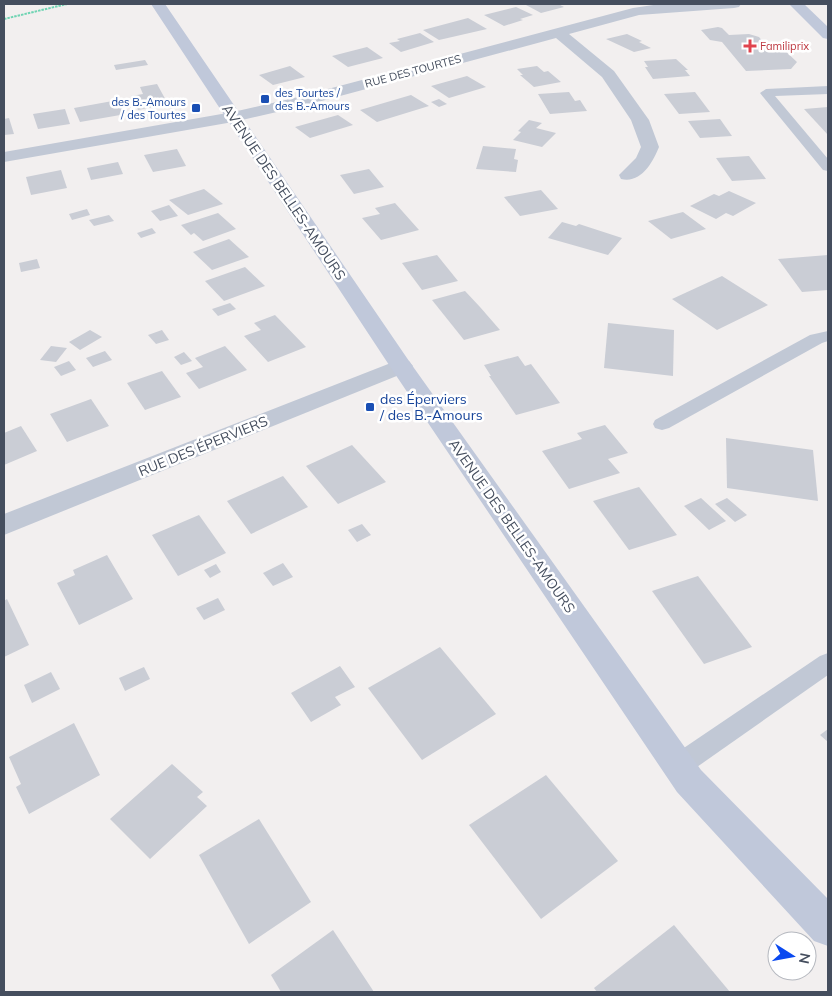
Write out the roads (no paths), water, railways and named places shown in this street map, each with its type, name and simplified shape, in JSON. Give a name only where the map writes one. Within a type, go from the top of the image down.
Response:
[{"type":"street","name":"AVENUE DES BELLES-AMOURS","points":[[158,4],[401,366],[678,766],[689,781],[828,927]]},
{"type":"street","name":"RUE DES TOURTES","points":[[4,158],[233,117],[652,9],[734,4]]},
{"type":"street","points":[[796,4],[828,35]]},
{"type":"street","points":[[558,32],[608,74],[640,120],[650,147],[644,161],[628,175]]},
{"type":"street","name":"RUE DES ÉPERVIERS","points":[[4,525],[401,366]]},
{"type":"lane","points":[[828,90],[766,93],[828,168]]},
{"type":"lane","points":[[662,424],[816,339],[828,336]]},
{"type":"lane","points":[[678,766],[828,662]]},
{"type":"place","name":"Familiprix","points":[[750,46]]},
{"type":"place","name":"des Tourtes / des B.-Amours","points":[[265,99]]},
{"type":"place","name":"des B.-Amours / des Tourtes","points":[[196,108]]},
{"type":"place","name":"des Éperviers / des B.-Amours","points":[[370,407]]}]
